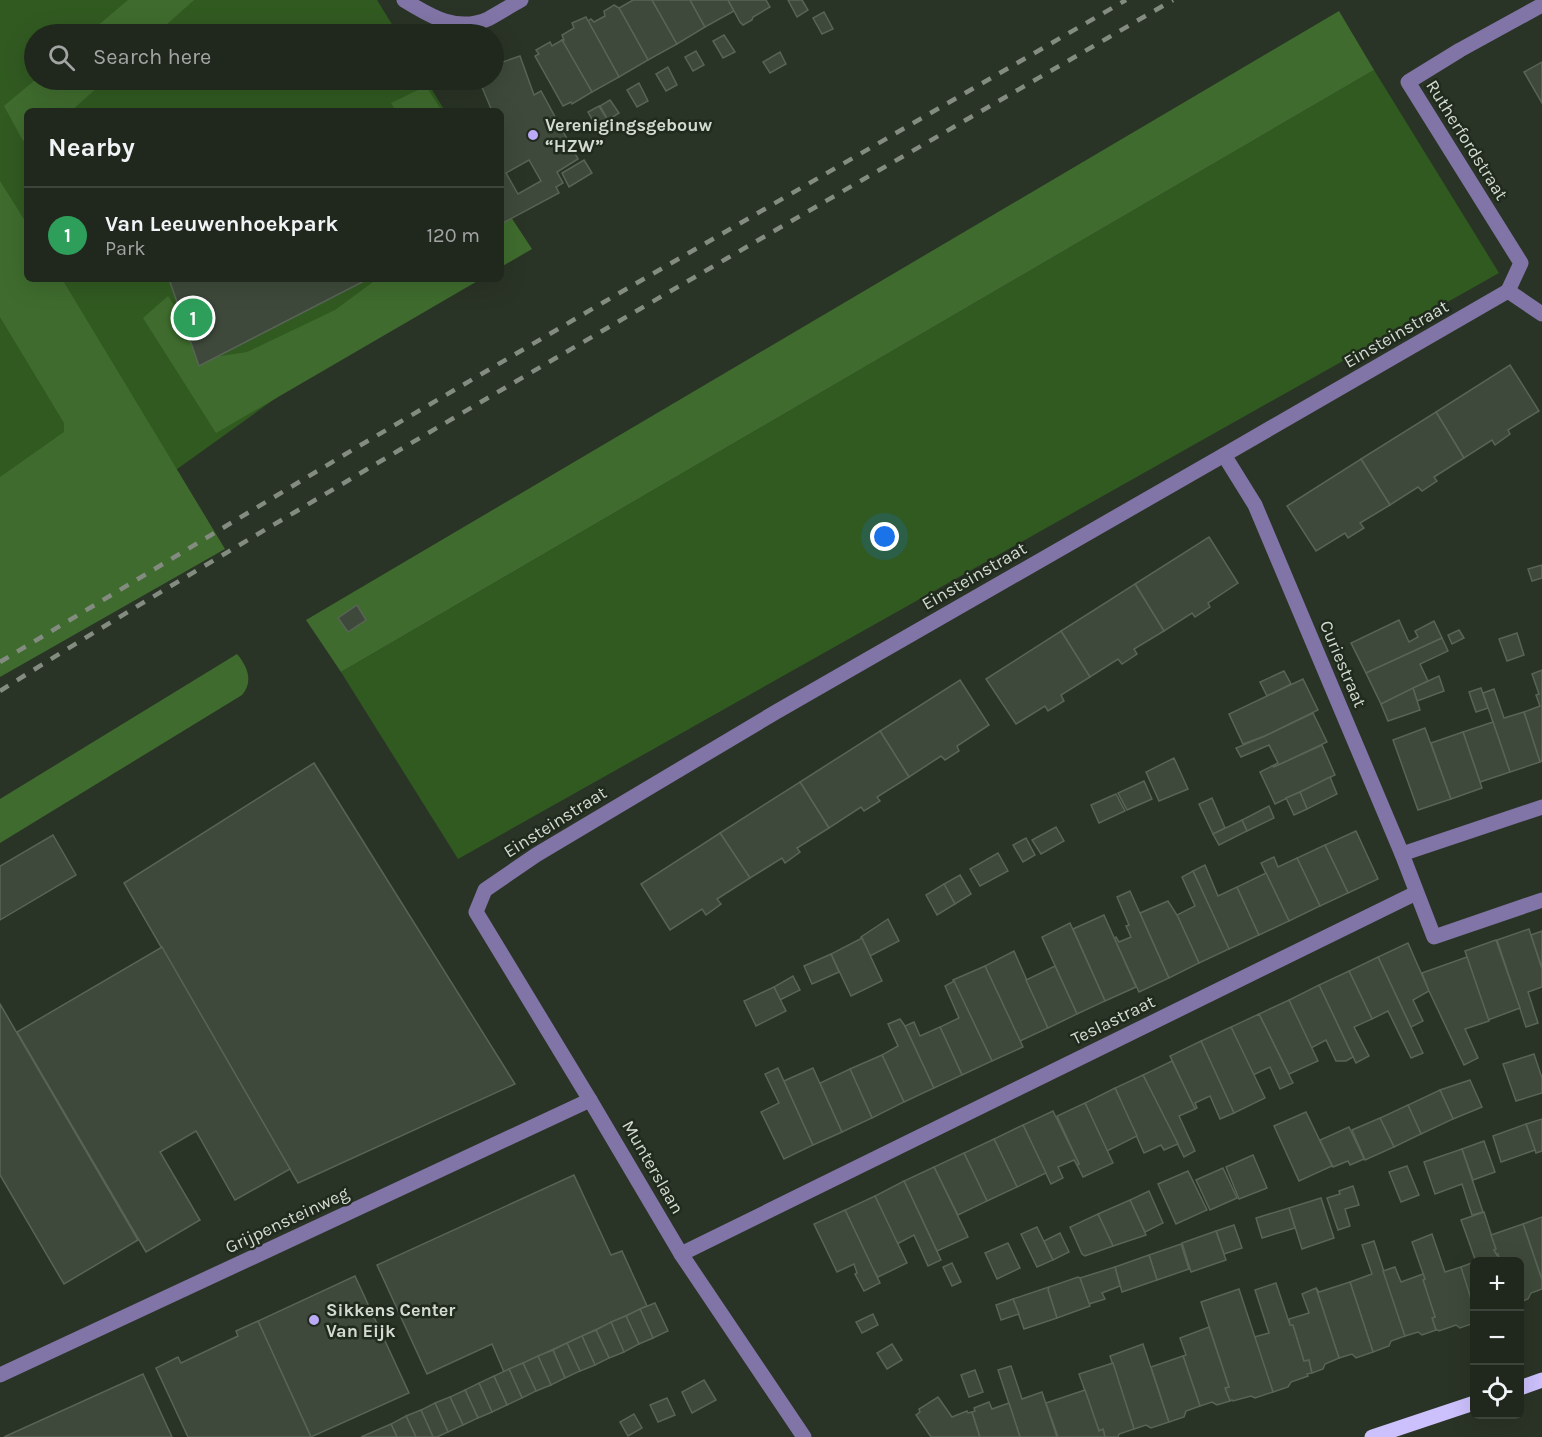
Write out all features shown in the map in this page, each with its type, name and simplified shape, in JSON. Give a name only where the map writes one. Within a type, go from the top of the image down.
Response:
[{"type":"main road","points":[[1524,1387],[1542,1380]]},
{"type":"main road","points":[[1372,1437],[1470,1404]]},
{"type":"street","points":[[404,0],[425,13],[448,23],[458,24]]},
{"type":"street","points":[[473,24],[487,20],[521,0]]},
{"type":"street","name":"Rutherfordstraat","points":[[1508,291],[1521,263],[1408,82],[1460,50],[1542,5]]},
{"type":"street","points":[[1508,291],[1542,314]]},
{"type":"street","name":"Einsteinstraat","points":[[476,912],[485,890],[536,855],[776,712],[1508,291]]},
{"type":"street","name":"Curiestraat","points":[[1224,456],[1255,505],[1402,854],[1416,893]]},
{"type":"street","points":[[1402,854],[1542,807]]},
{"type":"street","points":[[1416,893],[1434,937],[1542,900]]},
{"type":"street","name":"Teslastraat","points":[[681,1254],[1416,893]]},
{"type":"street","name":"Munterslaan","points":[[476,912],[681,1254],[804,1437]]},
{"type":"street","name":"Grijpensteinweg","points":[[0,1375],[590,1100]]},
{"type":"green space","points":[[0,0],[377,0],[392,24],[24,24],[24,90],[432,90],[443,108],[24,108],[24,282],[438,282],[0,596]]},
{"type":"green space","points":[[128,0],[194,0],[167,24],[100,24]]},
{"type":"green space","points":[[1339,11],[1374,70],[341,672],[306,620]]},
{"type":"green space","points":[[1374,70],[1499,273],[458,859],[341,672]]},
{"type":"green space","points":[[24,89],[95,90],[74,108],[24,108],[24,141],[4,106]]},
{"type":"green space","points":[[418,90],[429,90],[440,108],[394,108],[391,103]]},
{"type":"green space","points":[[0,181],[24,219],[24,282],[64,282],[225,549],[0,677],[0,477],[64,432],[64,423],[0,317]]},
{"type":"green space","points":[[504,207],[532,249],[504,265]]},
{"type":"green space","points":[[373,282],[476,282],[216,433],[143,318],[168,296],[208,358],[247,352],[335,310]]},
{"type":"green space","points":[[237,654],[248,674],[248,684],[242,695],[0,843],[0,799]]},
{"type":"building","points":[[633,0],[652,0],[677,44],[648,60],[619,8]]},
{"type":"building","points":[[652,0],[690,0],[705,27],[677,44]]},
{"type":"building","points":[[690,0],[728,0],[734,11],[705,27]]},
{"type":"building","points":[[728,0],[766,0],[770,7],[743,25]]},
{"type":"building","points":[[788,0],[802,0],[808,10],[797,17]]},
{"type":"building","points":[[614,5],[619,8],[648,60],[619,77],[588,21],[591,19],[594,22],[605,16],[604,11]]},
{"type":"building","points":[[824,12],[833,29],[822,34],[813,18]]},
{"type":"building","points":[[586,17],[619,77],[592,92],[562,40],[564,40],[562,35],[574,28],[572,23]]},
{"type":"building","points":[[724,35],[735,52],[723,58],[713,41]]},
{"type":"building","points":[[562,40],[592,92],[572,104],[571,102],[563,106],[535,56],[539,54],[536,50],[550,42],[552,46]]},
{"type":"building","points":[[696,51],[704,65],[693,71],[685,57]]},
{"type":"building","points":[[780,52],[786,64],[770,73],[763,62]]},
{"type":"building","name":"Verenigingsgebouw “HZW”","points":[[520,56],[534,95],[541,91],[578,159],[557,172],[563,183],[556,187],[559,193],[504,222],[504,108],[491,108],[483,90],[504,90],[504,62]],"holes":[[[529,160],[541,181],[518,194],[506,173]]]},
{"type":"building","points":[[1542,62],[1542,103],[1524,72]]},
{"type":"building","points":[[668,67],[677,85],[666,91],[656,74]]},
{"type":"building","points":[[639,83],[648,101],[637,107],[627,90]]},
{"type":"building","points":[[610,100],[619,113],[608,120],[600,106]]},
{"type":"building","points":[[599,106],[607,119],[596,126],[588,112]]},
{"type":"building","points":[[584,160],[592,173],[569,187],[562,173]]},
{"type":"building","points":[[170,282],[362,282],[199,366]]},
{"type":"building","points":[[1510,365],[1539,411],[1508,430],[1510,434],[1495,445],[1492,440],[1464,458],[1436,412]]},
{"type":"building","points":[[1436,412],[1464,458],[1434,477],[1437,481],[1422,491],[1418,487],[1390,505],[1361,459]]},
{"type":"building","points":[[1361,459],[1390,505],[1360,523],[1364,528],[1348,538],[1345,533],[1316,551],[1287,506]]},
{"type":"building","points":[[1209,537],[1238,583],[1208,603],[1210,607],[1195,617],[1192,613],[1164,631],[1135,584]]},
{"type":"building","points":[[1542,565],[1542,578],[1532,581],[1528,569]]},
{"type":"building","points":[[1135,584],[1164,631],[1134,649],[1137,654],[1122,664],[1118,659],[1090,677],[1061,631]]},
{"type":"building","points":[[357,605],[366,620],[348,632],[338,618]]},
{"type":"building","points":[[1399,620],[1409,642],[1418,637],[1415,631],[1434,621],[1442,638],[1366,673],[1351,643]]},
{"type":"building","points":[[1459,630],[1464,638],[1452,644],[1448,635]]},
{"type":"building","points":[[1061,631],[1090,677],[1061,695],[1064,701],[1048,711],[1045,706],[1016,724],[986,679]]},
{"type":"building","points":[[1517,633],[1524,655],[1507,661],[1499,639]]},
{"type":"building","points":[[1442,638],[1448,651],[1420,664],[1428,681],[1381,704],[1366,673]]},
{"type":"building","points":[[1542,670],[1542,761],[1540,762],[1524,712],[1540,706],[1536,695],[1539,694],[1532,674]]},
{"type":"building","points":[[1284,671],[1291,684],[1267,696],[1260,682]]},
{"type":"building","points":[[1439,676],[1444,691],[1417,701],[1413,688]]},
{"type":"building","points":[[1303,679],[1318,710],[1243,744],[1229,714]]},
{"type":"building","points":[[960,680],[989,725],[957,746],[959,751],[945,760],[941,756],[909,777],[880,731]]},
{"type":"building","points":[[1413,688],[1420,710],[1388,721],[1381,704]]},
{"type":"building","points":[[1481,688],[1488,708],[1476,712],[1469,692]]},
{"type":"building","points":[[1494,689],[1504,718],[1524,712],[1540,762],[1510,772],[1483,693]]},
{"type":"building","points":[[1313,713],[1327,742],[1274,767],[1272,766],[1278,763],[1269,745],[1241,757],[1236,748],[1265,736]]},
{"type":"building","points":[[1493,722],[1510,772],[1480,782],[1463,732]]},
{"type":"building","points":[[1425,728],[1451,799],[1418,810],[1393,740]]},
{"type":"building","points":[[880,731],[909,777],[877,797],[880,801],[864,811],[861,807],[829,828],[800,782]]},
{"type":"building","points":[[1463,732],[1482,788],[1451,799],[1431,743]]},
{"type":"building","points":[[1322,745],[1335,775],[1275,804],[1260,772]]},
{"type":"building","points":[[1174,758],[1188,789],[1159,801],[1146,772]]},
{"type":"building","points":[[314,763],[515,1084],[298,1183],[124,883]]},
{"type":"building","points":[[1330,777],[1337,794],[1307,809],[1300,792]]},
{"type":"building","points":[[1144,781],[1152,799],[1127,810],[1118,793]]},
{"type":"building","points":[[800,782],[829,828],[797,848],[800,852],[785,863],[782,858],[750,878],[720,833]]},
{"type":"building","points":[[1300,792],[1307,809],[1294,815],[1286,798]]},
{"type":"building","points":[[1116,794],[1125,811],[1099,823],[1091,805]]},
{"type":"building","points":[[1212,798],[1225,828],[1213,834],[1199,804]]},
{"type":"building","points":[[1269,806],[1274,818],[1247,831],[1242,820]]},
{"type":"building","points":[[1242,820],[1247,831],[1219,845],[1213,834]]},
{"type":"building","points":[[1056,827],[1064,841],[1041,854],[1032,840]]},
{"type":"building","points":[[1356,831],[1378,879],[1348,893],[1325,845]]},
{"type":"building","points":[[720,833],[750,878],[717,899],[721,904],[706,915],[702,909],[670,930],[641,884]]},
{"type":"building","points":[[53,835],[76,875],[0,920],[0,866]]},
{"type":"building","points":[[1026,838],[1035,855],[1023,862],[1013,845]]},
{"type":"building","points":[[1325,845],[1348,893],[1320,906],[1297,858]]},
{"type":"building","points":[[998,853],[1008,871],[980,886],[970,869]]},
{"type":"building","points":[[1274,857],[1278,867],[1297,858],[1320,906],[1289,921],[1261,863]]},
{"type":"building","points":[[1205,865],[1218,896],[1237,887],[1259,935],[1229,949],[1193,871]]},
{"type":"building","points":[[1193,871],[1229,949],[1199,963],[1177,915],[1195,906],[1182,877]]},
{"type":"building","points":[[1266,873],[1289,921],[1259,935],[1237,887]]},
{"type":"building","points":[[960,875],[971,894],[955,904],[944,884]]},
{"type":"building","points":[[944,884],[955,904],[937,915],[926,895]]},
{"type":"building","points":[[1130,891],[1169,978],[1139,992],[1114,938],[1116,937],[1119,942],[1131,937],[1126,926],[1129,925],[1117,897]]},
{"type":"building","points":[[1168,901],[1199,963],[1169,978],[1140,913]]},
{"type":"building","points":[[1104,915],[1136,987],[1105,1001],[1073,929]]},
{"type":"building","points":[[888,919],[899,941],[870,956],[861,937]]},
{"type":"building","points":[[1070,923],[1105,1001],[1077,1014],[1042,937]]},
{"type":"building","points":[[1529,929],[1542,969],[1542,987],[1528,992],[1538,1023],[1526,1027],[1497,940]]},
{"type":"building","points":[[1542,931],[1542,968],[1531,935]]},
{"type":"building","points":[[862,938],[882,981],[851,996],[831,954]]},
{"type":"building","points":[[1496,940],[1520,1008],[1488,1020],[1465,951]]},
{"type":"building","points":[[1408,943],[1429,991],[1413,1000],[1423,1021],[1411,1027],[1378,957]]},
{"type":"building","points":[[162,947],[290,1169],[235,1200],[196,1131],[160,1152],[200,1220],[146,1252],[17,1032]]},
{"type":"building","points":[[1014,951],[1048,1028],[1020,1041],[985,966]]},
{"type":"building","points":[[831,954],[839,972],[812,984],[804,966]]},
{"type":"building","points":[[1378,957],[1423,1053],[1411,1058],[1388,1011],[1372,1019],[1349,971]]},
{"type":"building","points":[[1467,957],[1489,1021],[1465,1029],[1478,1058],[1464,1065],[1422,973]]},
{"type":"building","points":[[985,966],[1023,1047],[992,1061],[953,980]]},
{"type":"building","points":[[1055,966],[1077,1014],[1048,1028],[1026,980]]},
{"type":"building","points":[[1349,971],[1372,1019],[1354,1027],[1369,1056],[1356,1063],[1319,985]]},
{"type":"building","points":[[793,976],[800,990],[780,1000],[774,987]]},
{"type":"building","points":[[954,981],[992,1061],[962,1075],[940,1027],[959,1018],[945,986]]},
{"type":"building","points":[[1319,985],[1353,1057],[1346,1061],[1336,1061],[1326,1040],[1311,1048],[1289,1000]]},
{"type":"building","points":[[774,987],[786,1011],[756,1026],[744,1001]]},
{"type":"building","points":[[1289,1000],[1318,1061],[1289,1074],[1259,1014]]},
{"type":"building","points":[[0,1004],[138,1240],[64,1284],[0,1175]]},
{"type":"building","points":[[1259,1014],[1293,1083],[1280,1089],[1270,1067],[1253,1075],[1231,1027]]},
{"type":"building","points":[[900,1019],[934,1088],[904,1102],[882,1055],[898,1046],[888,1024]]},
{"type":"building","points":[[914,1022],[920,1036],[940,1027],[962,1075],[934,1088],[905,1026]]},
{"type":"building","points":[[1231,1027],[1265,1098],[1234,1113],[1201,1041]]},
{"type":"building","points":[[1201,1041],[1234,1113],[1220,1119],[1210,1096],[1195,1103],[1197,1108],[1195,1109],[1170,1056]]},
{"type":"building","points":[[1534,1054],[1542,1078],[1542,1093],[1516,1101],[1503,1064]]},
{"type":"building","points":[[882,1055],[904,1102],[872,1118],[850,1069]]},
{"type":"building","points":[[1172,1061],[1195,1109],[1179,1116],[1195,1151],[1184,1157],[1143,1075]]},
{"type":"building","points":[[778,1068],[813,1145],[784,1159],[761,1112],[779,1103],[765,1074]]},
{"type":"building","points":[[813,1068],[842,1132],[813,1145],[784,1081]]},
{"type":"building","points":[[850,1069],[872,1118],[842,1132],[820,1083]]},
{"type":"building","points":[[1143,1075],[1178,1144],[1164,1150],[1161,1145],[1144,1153],[1115,1088]]},
{"type":"building","points":[[1470,1080],[1482,1107],[1453,1119],[1440,1090]]},
{"type":"building","points":[[1115,1088],[1137,1136],[1107,1151],[1085,1103]]},
{"type":"building","points":[[1440,1090],[1453,1119],[1421,1134],[1408,1105]]},
{"type":"building","points":[[1085,1103],[1113,1163],[1083,1177],[1057,1116]]},
{"type":"building","points":[[1408,1105],[1421,1134],[1394,1147],[1380,1118]]},
{"type":"building","points":[[1053,1111],[1079,1164],[1077,1165],[1074,1160],[1058,1167],[1063,1178],[1051,1184],[1023,1125]]},
{"type":"building","points":[[1306,1112],[1332,1166],[1299,1181],[1274,1126]]},
{"type":"building","points":[[1380,1118],[1394,1147],[1365,1160],[1352,1130]]},
{"type":"building","points":[[1542,1119],[1542,1151],[1536,1153],[1526,1124]]},
{"type":"building","points":[[1526,1124],[1535,1150],[1501,1162],[1493,1136]]},
{"type":"building","points":[[1023,1125],[1046,1173],[1017,1187],[994,1139]]},
{"type":"building","points":[[1349,1127],[1364,1159],[1350,1165],[1348,1161],[1333,1167],[1320,1140]]},
{"type":"building","points":[[994,1139],[1017,1187],[987,1201],[964,1153]]},
{"type":"building","points":[[1484,1141],[1495,1172],[1473,1180],[1462,1149]]},
{"type":"building","points":[[1462,1149],[1483,1212],[1472,1215],[1462,1184],[1435,1194],[1424,1162]]},
{"type":"building","points":[[964,1153],[987,1201],[958,1215],[934,1167]]},
{"type":"building","points":[[1253,1155],[1267,1188],[1239,1199],[1226,1167]]},
{"type":"building","points":[[1407,1166],[1419,1195],[1401,1202],[1389,1172]]},
{"type":"building","points":[[934,1167],[968,1237],[937,1251],[904,1181]]},
{"type":"building","points":[[1223,1168],[1237,1198],[1210,1210],[1196,1180]]},
{"type":"building","points":[[1188,1171],[1207,1210],[1176,1224],[1158,1184]]},
{"type":"building","points":[[574,1175],[611,1255],[622,1251],[647,1306],[504,1372],[492,1344],[427,1374],[377,1265]]},
{"type":"building","points":[[904,1181],[941,1260],[928,1266],[914,1235],[897,1244],[875,1196]]},
{"type":"building","points":[[1353,1186],[1359,1205],[1345,1209],[1350,1226],[1338,1230],[1327,1198],[1340,1194],[1339,1191]]},
{"type":"building","points":[[1149,1191],[1163,1223],[1145,1232],[1130,1200]]},
{"type":"building","points":[[875,1196],[907,1263],[878,1277],[845,1210]]},
{"type":"building","points":[[1321,1198],[1334,1238],[1302,1249],[1289,1208]]},
{"type":"building","points":[[1130,1200],[1146,1235],[1113,1246],[1098,1214]]},
{"type":"building","points":[[1289,1208],[1295,1228],[1262,1238],[1256,1218]]},
{"type":"building","points":[[845,1210],[880,1283],[864,1291],[855,1274],[857,1273],[854,1264],[837,1272],[814,1224]]},
{"type":"building","points":[[1484,1212],[1496,1249],[1494,1250],[1499,1257],[1474,1257],[1461,1220]]},
{"type":"building","points":[[1098,1214],[1113,1246],[1085,1256],[1070,1227]]},
{"type":"building","points":[[1542,1217],[1542,1280],[1523,1224]]},
{"type":"building","points":[[1523,1224],[1542,1280],[1542,1289],[1531,1293],[1528,1299],[1524,1300],[1524,1257],[1499,1257],[1494,1250],[1496,1249],[1491,1235]]},
{"type":"building","points":[[1234,1225],[1242,1248],[1224,1254],[1216,1231]]},
{"type":"building","points":[[1037,1227],[1053,1260],[1037,1267],[1021,1234]]},
{"type":"building","points":[[1216,1231],[1226,1260],[1191,1272],[1182,1243]]},
{"type":"building","points":[[1060,1233],[1069,1252],[1053,1260],[1044,1241]]},
{"type":"building","points":[[1432,1234],[1445,1272],[1461,1267],[1470,1295],[1470,1324],[1460,1328],[1456,1325],[1436,1330],[1432,1318],[1435,1317],[1423,1280],[1425,1279],[1412,1242]]},
{"type":"building","points":[[1374,1241],[1405,1336],[1373,1352],[1350,1282],[1372,1274],[1362,1245]]},
{"type":"building","points":[[1008,1243],[1020,1268],[997,1279],[985,1253]]},
{"type":"building","points":[[1181,1244],[1189,1269],[1157,1280],[1149,1255]]},
{"type":"building","points":[[1149,1255],[1157,1280],[1122,1292],[1115,1267]]},
{"type":"building","points":[[952,1263],[961,1282],[952,1286],[943,1267]]},
{"type":"building","points":[[1470,1264],[1470,1295],[1461,1267]]},
{"type":"building","points":[[1115,1267],[1120,1286],[1102,1293],[1105,1299],[1089,1304],[1080,1278]]},
{"type":"building","points":[[1395,1267],[1401,1282],[1423,1274],[1435,1317],[1432,1318],[1436,1330],[1422,1335],[1418,1332],[1405,1336],[1383,1271]]},
{"type":"building","points":[[355,1276],[409,1393],[311,1437],[258,1321]]},
{"type":"building","points":[[1078,1277],[1090,1306],[1057,1318],[1049,1287]]},
{"type":"building","points":[[1350,1282],[1373,1352],[1356,1358],[1352,1354],[1339,1358],[1316,1288],[1319,1292]]},
{"type":"building","points":[[1276,1283],[1290,1325],[1293,1325],[1304,1361],[1309,1360],[1312,1373],[1291,1382],[1288,1387],[1273,1392],[1254,1337],[1269,1333],[1255,1290]]},
{"type":"building","points":[[1049,1287],[1057,1318],[1024,1329],[1013,1299]]},
{"type":"building","points":[[1316,1288],[1339,1358],[1325,1364],[1323,1369],[1312,1373],[1309,1360],[1304,1361],[1289,1319],[1309,1313],[1302,1294]]},
{"type":"building","points":[[1239,1289],[1273,1392],[1255,1398],[1251,1396],[1230,1401],[1225,1388],[1229,1387],[1201,1302]]},
{"type":"building","points":[[1013,1299],[1019,1314],[1001,1320],[996,1305]]},
{"type":"building","points":[[655,1303],[668,1331],[653,1338],[640,1309]]},
{"type":"building","points":[[640,1309],[653,1338],[639,1344],[626,1316]]},
{"type":"building","points":[[873,1314],[878,1325],[862,1333],[856,1322]]},
{"type":"building","points":[[626,1316],[639,1344],[624,1352],[611,1322]]},
{"type":"building","points":[[258,1321],[311,1437],[188,1437],[156,1368],[178,1357],[181,1363],[238,1336],[236,1331]]},
{"type":"building","points":[[611,1322],[624,1352],[609,1358],[596,1330]]},
{"type":"building","points":[[1209,1327],[1229,1387],[1225,1388],[1230,1401],[1217,1405],[1212,1402],[1200,1406],[1183,1356],[1186,1355],[1180,1338]]},
{"type":"building","points":[[596,1330],[609,1358],[595,1365],[582,1336]]},
{"type":"building","points":[[582,1336],[595,1365],[580,1371],[567,1343]]},
{"type":"building","points":[[567,1343],[580,1371],[565,1378],[553,1350]]},
{"type":"building","points":[[892,1344],[902,1360],[887,1369],[877,1353]]},
{"type":"building","points":[[1143,1344],[1169,1422],[1151,1428],[1146,1425],[1134,1429],[1110,1356]]},
{"type":"building","points":[[553,1350],[565,1378],[551,1385],[538,1356]]},
{"type":"building","points":[[538,1356],[551,1385],[536,1391],[523,1363]]},
{"type":"building","points":[[1183,1356],[1200,1406],[1186,1411],[1184,1417],[1169,1422],[1151,1367]]},
{"type":"building","points":[[523,1363],[536,1391],[522,1398],[509,1369]]},
{"type":"building","points":[[1113,1363],[1134,1429],[1119,1434],[1118,1437],[1105,1437],[1103,1429],[1099,1431],[1079,1374]]},
{"type":"building","points":[[1011,1366],[1022,1399],[1042,1392],[1057,1437],[1020,1437],[998,1370]]},
{"type":"building","points":[[509,1369],[522,1398],[507,1405],[494,1376]]},
{"type":"building","points":[[975,1370],[983,1392],[969,1397],[961,1375]]},
{"type":"building","points":[[143,1374],[172,1437],[4,1437]]},
{"type":"building","points":[[494,1376],[507,1405],[492,1412],[479,1383]]},
{"type":"building","points":[[704,1380],[716,1400],[692,1413],[682,1392]]},
{"type":"building","points":[[479,1383],[492,1412],[478,1418],[465,1390]]},
{"type":"building","points":[[465,1390],[478,1418],[463,1425],[450,1397]]},
{"type":"building","points":[[1085,1390],[1099,1431],[1103,1429],[1105,1437],[1058,1437],[1046,1403]]},
{"type":"building","points":[[450,1397],[463,1425],[448,1432],[435,1403]]},
{"type":"building","points":[[938,1397],[952,1417],[967,1411],[972,1412],[980,1437],[931,1437],[916,1415],[920,1412],[919,1409]]},
{"type":"building","points":[[667,1398],[675,1415],[658,1422],[650,1405]]},
{"type":"building","points":[[989,1402],[992,1409],[1009,1403],[1020,1437],[980,1437],[972,1412],[975,1411],[974,1408]]},
{"type":"building","points":[[435,1403],[448,1432],[433,1437],[421,1410]]},
{"type":"building","points":[[421,1410],[433,1437],[416,1437],[406,1416]]},
{"type":"building","points":[[634,1414],[642,1428],[628,1436],[620,1422]]},
{"type":"building","points":[[406,1416],[416,1437],[397,1437],[391,1424]]},
{"type":"building","points":[[391,1424],[397,1437],[361,1437]]},
{"type":"railway","points":[[0,662],[604,302],[1126,0]]},
{"type":"railway","points":[[0,691],[160,592],[428,433],[1173,0]]},
{"type":"place","name":"Verenigingsgebouw “HZW”","points":[[533,135]]},
{"type":"place","name":"Van Leeuwenhoekpark","points":[[193,318]]},
{"type":"place","name":"Sikkens Center Van Eijk","points":[[314,1320]]}]
